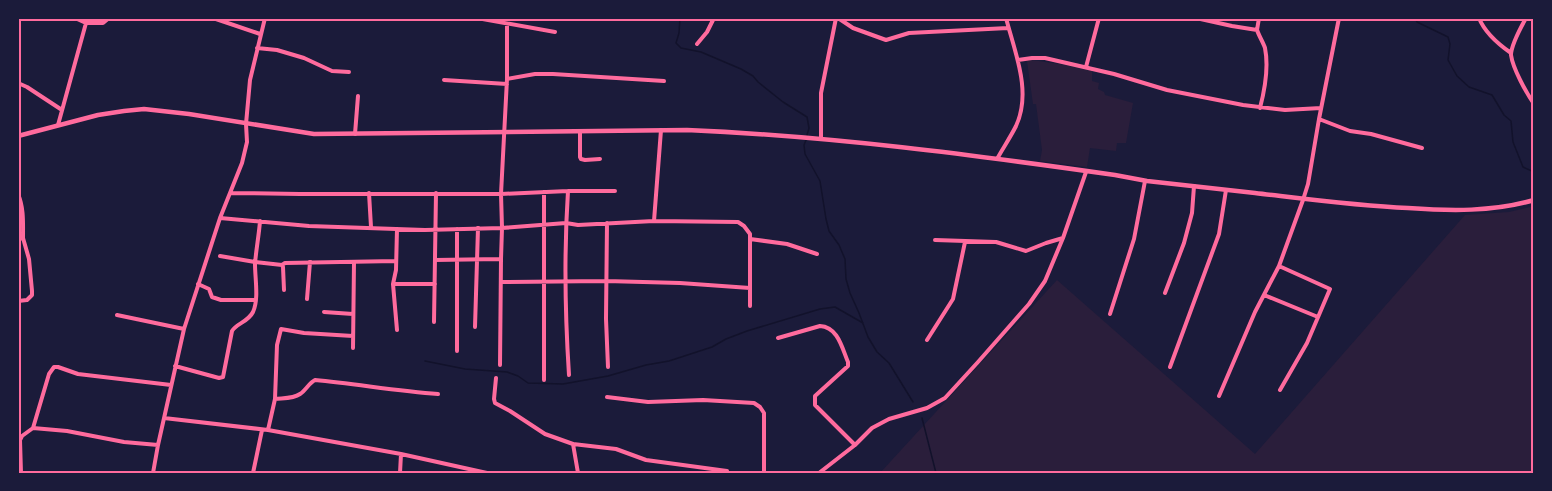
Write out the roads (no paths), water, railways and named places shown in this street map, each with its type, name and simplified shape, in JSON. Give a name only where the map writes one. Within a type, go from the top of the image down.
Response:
[{"type":"main road","points":[[18,136],[107,114],[144,109],[315,134],[661,130],[740,132],[821,138],[1145,181],[1377,207],[1430,210],[1492,209],[1534,201]]},
{"type":"street","points":[[75,18],[86,23],[103,23],[109,18]]},
{"type":"street","points":[[213,18],[260,34]]},
{"type":"street","points":[[153,473],[183,329],[220,218],[242,163],[247,142],[246,124],[250,80],[265,18]]},
{"type":"street","points":[[477,18],[555,32]]},
{"type":"street","points":[[697,45],[714,18]]},
{"type":"street","points":[[821,138],[821,93],[837,18],[853,28],[886,40],[909,33],[1008,28]]},
{"type":"street","points":[[997,160],[1016,125],[1024,92],[1006,18]]},
{"type":"street","points":[[1086,67],[1100,18]]},
{"type":"street","points":[[1196,18],[1257,30]]},
{"type":"street","points":[[1258,18],[1257,30],[1265,48],[1266,69],[1260,108]]},
{"type":"street","points":[[1219,396],[1279,266],[1304,200],[1339,18]]},
{"type":"street","points":[[1479,18],[1492,37],[1511,53],[1525,90],[1534,104]]},
{"type":"street","points":[[1511,53],[1526,18]]},
{"type":"street","points":[[58,125],[86,23]]},
{"type":"street","points":[[500,365],[501,194],[507,81],[507,24]]},
{"type":"street","points":[[257,48],[277,50],[332,70],[349,72]]},
{"type":"street","points":[[1018,60],[1032,57],[1046,58],[1167,90],[1260,108],[1285,110],[1321,108]]},
{"type":"street","points":[[444,80],[507,81],[535,74],[553,74],[664,81]]},
{"type":"street","points":[[18,83],[62,110]]},
{"type":"street","points":[[355,134],[358,96]]},
{"type":"street","points":[[1319,119],[1350,131],[1371,134],[1422,148]]},
{"type":"street","points":[[654,221],[661,130]]},
{"type":"street","points":[[580,131],[581,159],[600,159]]},
{"type":"street","points":[[819,473],[872,428],[888,420],[927,408],[945,398],[1029,304],[1045,281],[1064,238],[1086,172]]},
{"type":"street","points":[[1110,314],[1134,239],[1145,181]]},
{"type":"street","points":[[1165,292],[1184,243],[1192,213],[1194,186]]},
{"type":"street","points":[[1170,368],[1219,234],[1226,190]]},
{"type":"street","points":[[568,191],[566,321],[569,375]]},
{"type":"street","points":[[231,193],[501,194],[615,191]]},
{"type":"street","points":[[544,192],[544,380]]},
{"type":"street","points":[[369,193],[370,227]]},
{"type":"street","points":[[434,322],[436,193]]},
{"type":"street","points":[[18,194],[23,220],[21,238],[29,259],[32,291],[30,298],[18,301]]},
{"type":"street","points":[[220,218],[309,226],[435,230],[566,223],[578,225],[654,221],[738,222],[750,234],[750,306]]},
{"type":"street","points":[[175,366],[219,378],[223,377],[232,331],[252,313],[255,300],[255,262],[260,221]]},
{"type":"street","points":[[607,223],[608,367]]},
{"type":"street","points":[[475,327],[478,228]]},
{"type":"street","points":[[397,229],[393,284],[397,330]]},
{"type":"street","points":[[457,229],[457,351]]},
{"type":"street","points":[[935,240],[996,242],[1026,251],[1064,238]]},
{"type":"street","points":[[750,239],[787,244],[817,254]]},
{"type":"street","points":[[927,340],[953,299],[965,241]]},
{"type":"street","points":[[220,256],[282,265],[310,262],[396,261]]},
{"type":"street","points":[[435,260],[501,259]]},
{"type":"street","points":[[307,299],[310,262]]},
{"type":"street","points":[[353,348],[354,262]]},
{"type":"street","points":[[282,265],[284,267],[284,290]]},
{"type":"street","points":[[1279,266],[1330,289],[1307,343],[1281,390]]},
{"type":"street","points":[[501,282],[606,281],[750,288]]},
{"type":"street","points":[[393,284],[435,284]]},
{"type":"street","points":[[198,285],[209,289],[213,297],[221,300],[255,300]]},
{"type":"street","points":[[1264,295],[1318,317]]},
{"type":"street","points":[[324,312],[353,314]]},
{"type":"street","points":[[117,315],[183,329]]},
{"type":"street","points":[[778,338],[820,326],[826,326],[835,333],[848,366],[815,396],[814,401],[815,405],[855,444]]},
{"type":"street","points":[[268,430],[275,399],[277,345],[280,329],[353,336]]},
{"type":"street","points":[[21,473],[20,440],[33,428],[49,374],[54,367],[78,374],[171,385]]},
{"type":"street","points":[[496,378],[495,403],[545,434],[573,444],[616,449],[646,460],[727,471]]},
{"type":"street","points":[[275,399],[293,397],[315,380],[438,394]]},
{"type":"street","points":[[606,397],[648,402],[703,400],[754,403],[760,406],[764,413],[764,473]]},
{"type":"street","points":[[164,418],[268,430],[401,454],[488,473]]},
{"type":"street","points":[[33,428],[158,445]]},
{"type":"street","points":[[253,473],[262,429]]},
{"type":"street","points":[[573,444],[578,473]]},
{"type":"street","points":[[400,473],[401,454]]},
{"type":"waterway","points":[[680,18],[676,43],[681,48],[701,52],[753,76],[783,102],[807,117],[809,128],[807,135]]},
{"type":"waterway","points":[[1415,18],[1417,22],[1448,37],[1450,44],[1448,60],[1457,76],[1469,87],[1492,95],[1504,115],[1511,121],[1513,142],[1523,167],[1534,172]]},
{"type":"waterway","points":[[806,140],[805,154],[820,181],[829,231],[845,259],[846,279],[850,293],[868,337],[877,352],[889,363],[913,402]]},
{"type":"waterway","points":[[425,361],[465,369],[507,372],[528,383],[563,384],[669,361],[712,347],[747,331],[820,309],[835,307],[863,323]]},
{"type":"waterway","points":[[922,418],[936,473]]}]
